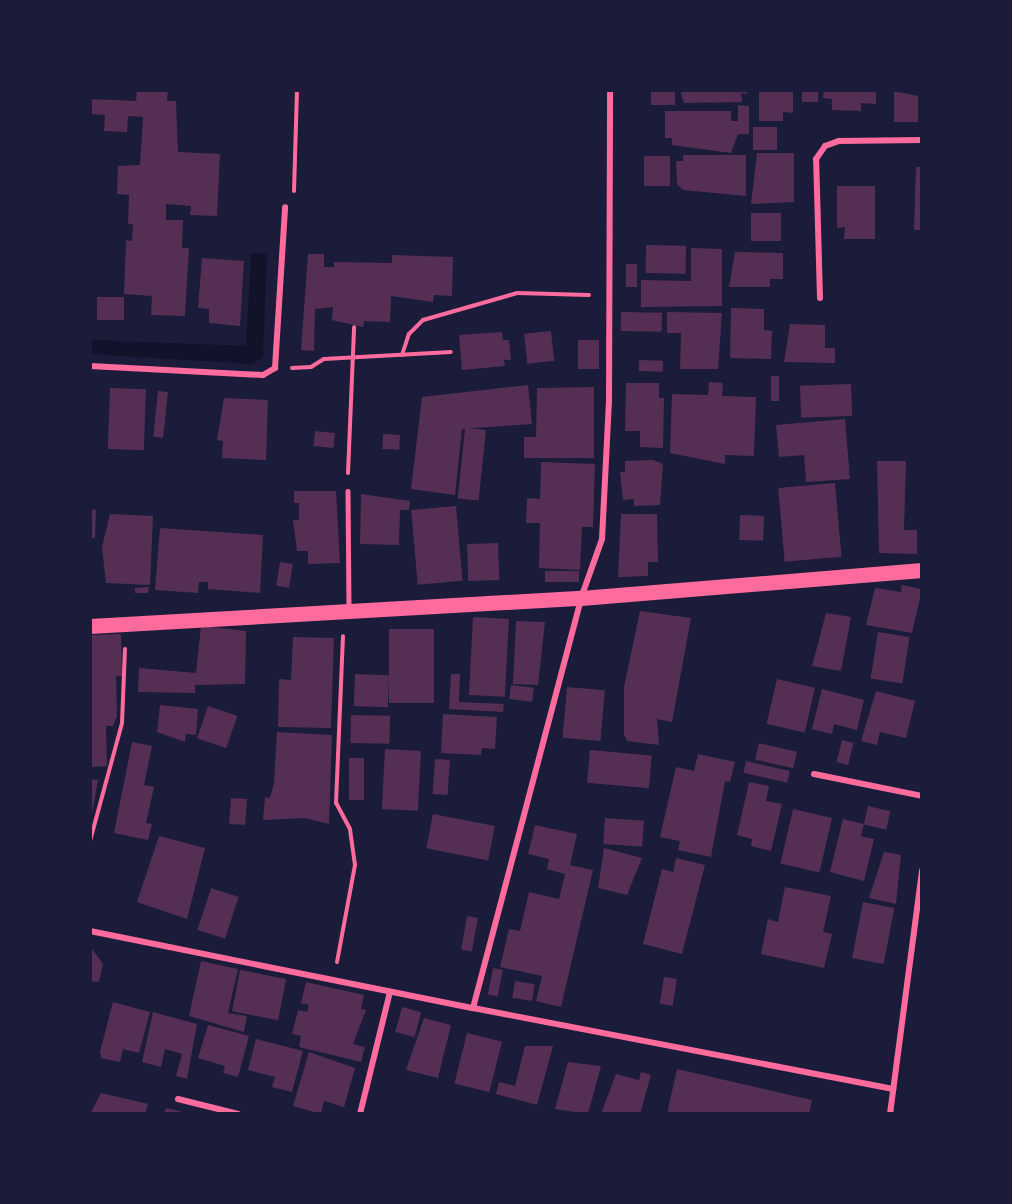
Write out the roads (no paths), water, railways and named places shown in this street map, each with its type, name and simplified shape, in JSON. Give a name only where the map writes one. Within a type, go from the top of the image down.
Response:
[{"type":"main road","points":[[90,626],[581,598],[922,570]]},
{"type":"street","points":[[473,1008],[581,598],[602,539],[610,296],[610,90]]},
{"type":"street","points":[[820,298],[816,159],[825,146],[839,141],[922,140]]},
{"type":"street","points":[[90,366],[263,375],[275,368],[285,207]]},
{"type":"street","points":[[814,774],[922,796]]},
{"type":"street","points":[[890,1114],[922,870]]},
{"type":"street","points":[[90,931],[390,993],[893,1089]]},
{"type":"street","points":[[360,1114],[390,993]]},
{"type":"street","points":[[178,1099],[238,1114]]},
{"type":"lane","points":[[347,611],[348,491]]}]
